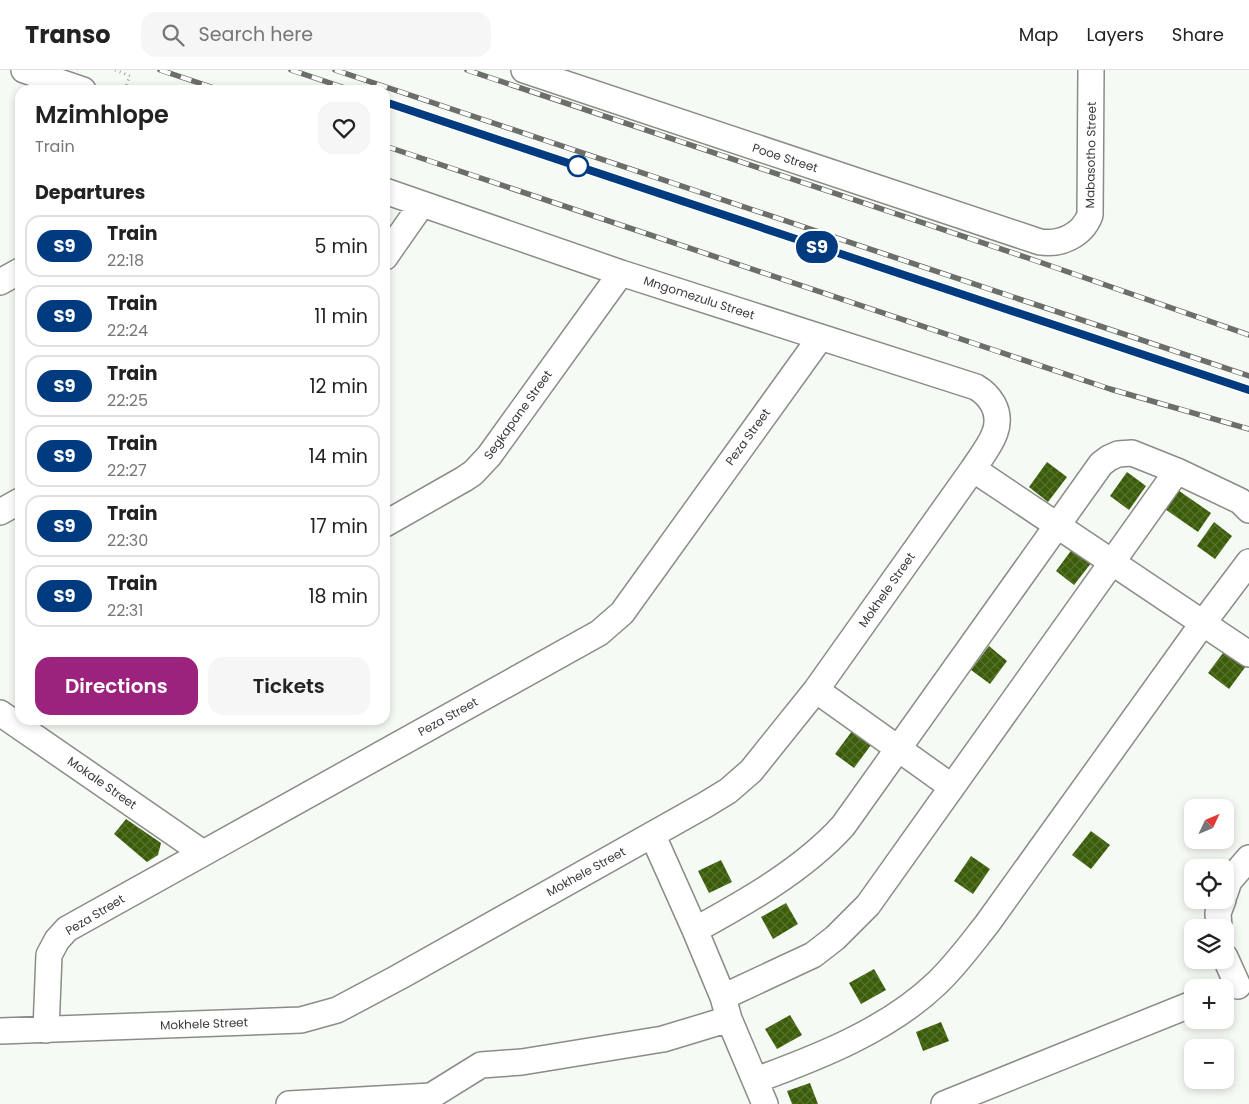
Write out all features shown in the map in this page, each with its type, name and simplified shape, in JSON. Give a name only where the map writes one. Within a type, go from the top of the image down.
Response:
[{"type":"street","points":[[24,70],[68,85]]},
{"type":"street","name":"Pooe Street","points":[[524,70],[1030,239],[1047,243]]},
{"type":"street","name":"Mabasotho Street","points":[[1047,243],[1060,242],[1072,236],[1090,218],[1091,70]]},
{"type":"street","name":"Mngomezulu Street","points":[[390,193],[621,273],[976,387],[990,400],[998,420]]},
{"type":"street","points":[[390,250],[422,204]]},
{"type":"street","name":"Segkapane Street","points":[[390,521],[474,473],[621,273]]},
{"type":"street","points":[[0,282],[15,274]]},
{"type":"street","name":"Peza Street","points":[[46,1030],[49,955],[57,940],[68,929],[599,634],[610,625],[622,613],[820,338]]},
{"type":"street","name":"Mokhele Street","points":[[0,1031],[301,1020],[317,1017],[337,1010],[390,982],[653,836],[728,791],[744,779],[816,690],[973,469],[992,439],[998,420]]},
{"type":"street","points":[[695,930],[737,907],[817,852],[843,826],[1101,464],[1118,454],[1132,453],[1177,471],[1240,501],[1249,510]]},
{"type":"street","points":[[973,469],[1249,654]]},
{"type":"street","points":[[289,1104],[431,1096],[481,1065],[522,1062],[663,1039],[726,1008],[813,956],[835,938],[868,905],[1177,471]]},
{"type":"street","points":[[0,512],[15,504]]},
{"type":"street","points":[[756,1080],[790,1068],[878,1026],[906,1008],[936,983],[987,924],[1249,562]]},
{"type":"street","points":[[816,690],[952,787]]},
{"type":"street","name":"Mokale Street","points":[[0,714],[15,719]]},
{"type":"street","name":"Mokale Street","points":[[31,725],[203,853]]},
{"type":"street","points":[[653,836],[695,930],[765,1104]]},
{"type":"street","points":[[1234,875],[1249,858]]},
{"type":"street","points":[[1230,969],[1237,986]]},
{"type":"street","points":[[944,1104],[1184,1007]]},
{"type":"path","points":[[115,70],[130,76],[127,85]]},
{"type":"building","points":[[1047,462],[1067,477],[1048,502],[1029,487]]},
{"type":"building","points":[[1127,472],[1146,486],[1129,510],[1110,496]]},
{"type":"building","points":[[1175,488],[1211,513],[1198,532],[1162,507]]},
{"type":"building","points":[[1214,522],[1232,536],[1215,559],[1197,546]]},
{"type":"building","points":[[1073,548],[1092,562],[1074,585],[1056,571]]},
{"type":"building","points":[[1229,645],[1249,662],[1229,689],[1208,673]]},
{"type":"building","points":[[989,646],[1007,661],[990,684],[971,670]]},
{"type":"building","points":[[852,731],[871,745],[854,768],[835,754]]},
{"type":"building","points":[[126,819],[161,843],[158,855],[147,862],[114,834]]},
{"type":"building","points":[[1091,831],[1110,845],[1091,869],[1072,855]]},
{"type":"building","points":[[971,856],[990,869],[973,894],[954,881]]},
{"type":"building","points":[[721,860],[732,882],[709,893],[698,871]]},
{"type":"building","points":[[786,903],[798,924],[773,939],[761,917]]},
{"type":"building","points":[[874,969],[886,990],[861,1004],[849,983]]},
{"type":"building","points":[[790,1015],[802,1035],[777,1049],[765,1029]]},
{"type":"building","points":[[941,1022],[949,1041],[923,1051],[916,1032]]},
{"type":"building","points":[[810,1083],[818,1104],[792,1104],[787,1091]]},
{"type":"railway","points":[[160,70],[205,85]]},
{"type":"railway","points":[[291,70],[336,85]]},
{"type":"railway","points":[[335,70],[380,85]]},
{"type":"railway","points":[[467,70],[1028,258],[1249,335]]},
{"type":"railway","points":[[390,88],[1249,376]]},
{"type":"railway","points":[[390,104],[1249,390]]},
{"type":"railway","points":[[390,148],[1110,389],[1249,429]]},
{"type":"train","name":"S9","points":[[390,104],[1249,390]]}]
